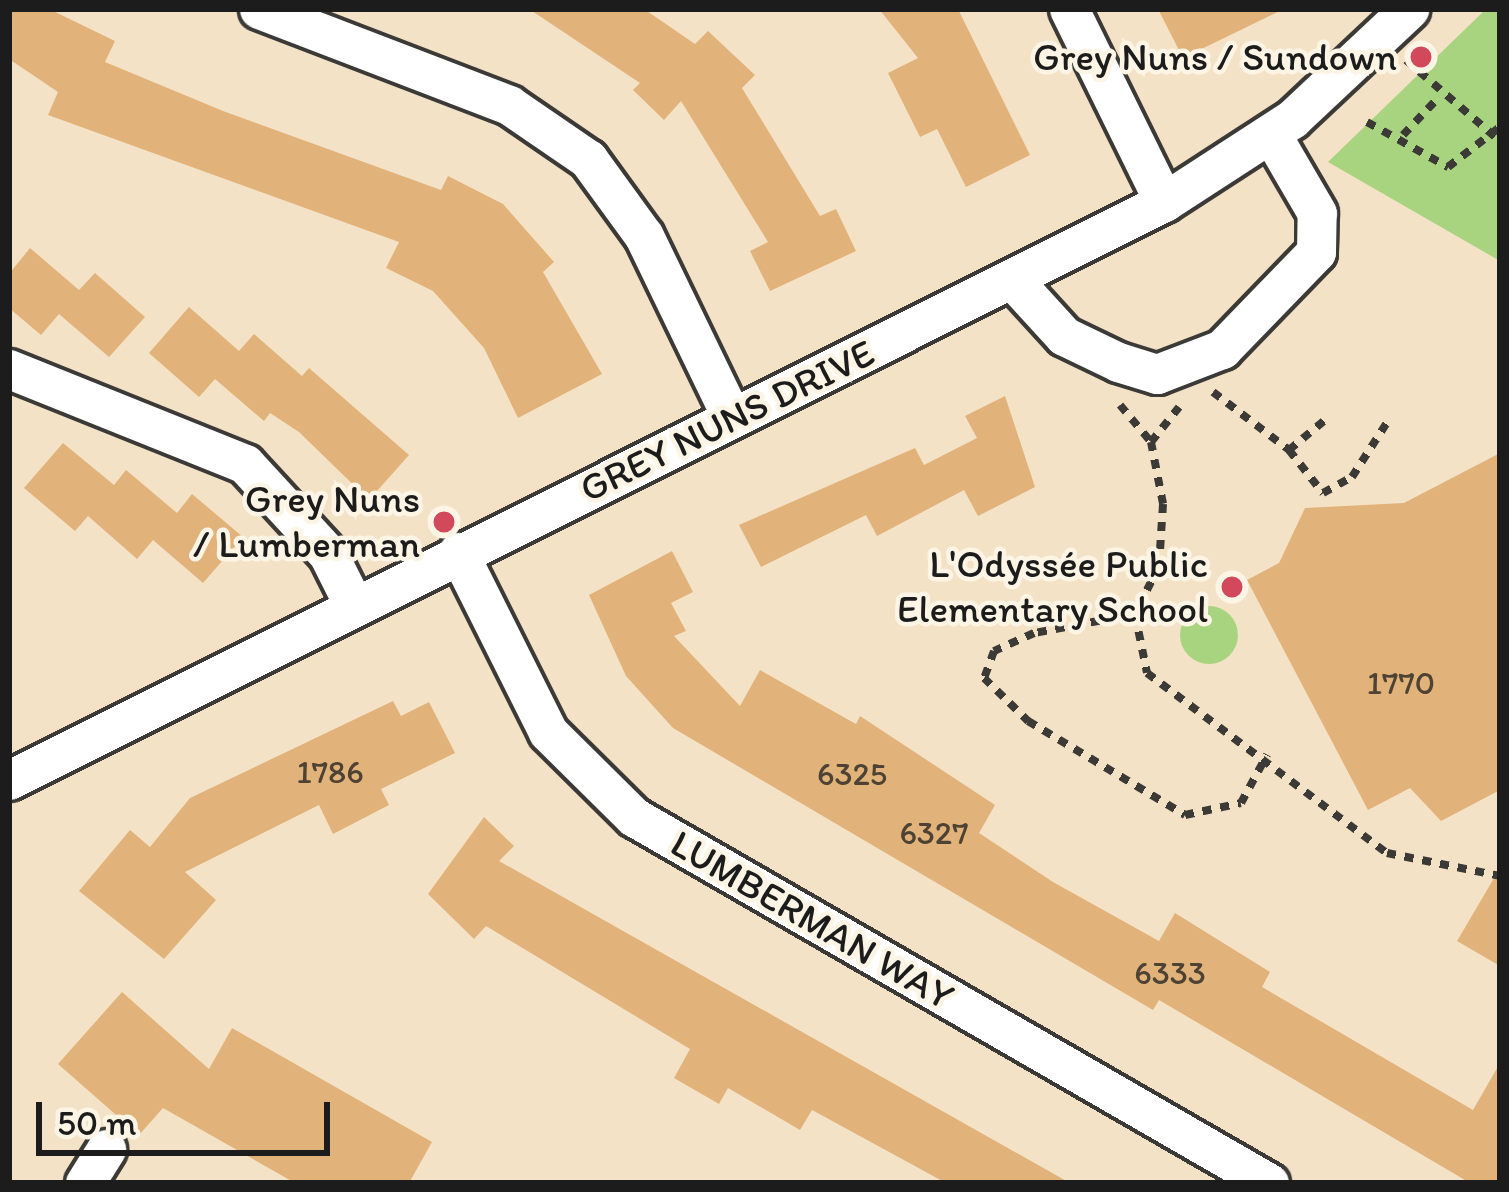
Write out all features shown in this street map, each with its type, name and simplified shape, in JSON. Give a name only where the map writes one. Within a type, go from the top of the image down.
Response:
[{"type":"street","points":[[259,9],[509,106],[588,159],[644,236],[732,418]]},
{"type":"street","points":[[1069,9],[1164,202]]},
{"type":"street","name":"GREY NUNS DRIVE","points":[[9,780],[1164,202],[1271,134],[1396,22]]},
{"type":"street","points":[[1012,279],[1064,335],[1118,362],[1156,374],[1202,356],[1267,313],[1316,252],[1317,213],[1271,134]]},
{"type":"street","points":[[12,376],[245,464],[328,554],[354,606]]},
{"type":"street","name":"LUMBERMAN WAY","points":[[458,552],[548,732],[634,817],[1269,1183]]},
{"type":"street","points":[[85,1183],[106,1149]]},
{"type":"path","points":[[1396,22],[1439,97],[1500,141]]},
{"type":"path","points":[[1402,135],[1439,97]]},
{"type":"path","points":[[1367,122],[1402,135],[1448,167],[1488,131],[1500,127]]},
{"type":"path","points":[[1202,356],[1214,395],[1289,450],[1323,493],[1352,477],[1388,421]]},
{"type":"path","points":[[1289,450],[1324,420]]},
{"type":"path","points":[[1151,442],[1163,504],[1159,566],[1135,614],[1148,673],[1267,755],[1387,853],[1500,876]]},
{"type":"path","points":[[1135,614],[1034,634],[994,651],[984,678],[1028,721],[1185,815],[1241,803],[1267,755]]},
{"type":"green space","points":[[1486,9],[1500,9],[1500,261],[1328,162]]},
{"type":"green space","points":[[1209,606],[1229,615],[1238,635],[1229,655],[1209,664],[1189,655],[1180,635],[1189,615]]},
{"type":"building","points":[[9,9],[49,9],[115,41],[105,62],[223,111],[441,190],[448,176],[503,204],[554,262],[543,272],[602,374],[518,418],[484,348],[433,291],[386,268],[399,242],[48,115],[58,92],[9,59]]},
{"type":"building","points":[[529,9],[644,9],[695,44],[708,31],[755,75],[742,88],[820,216],[836,209],[856,251],[770,291],[750,251],[768,242],[681,101],[664,120],[633,90],[640,83]]},
{"type":"building","points":[[879,9],[958,9],[1030,155],[966,187],[937,129],[920,137],[888,73],[918,58]]},
{"type":"building","points":[[1158,9],[1284,9],[1183,58]]},
{"type":"building","points":[[30,248],[79,290],[95,273],[145,317],[109,357],[59,314],[41,335],[9,308],[9,274]]},
{"type":"building","points":[[189,307],[239,351],[254,334],[302,376],[309,368],[409,455],[369,500],[299,432],[270,413],[264,421],[215,379],[199,397],[149,353]]},
{"type":"building","points":[[1005,396],[1035,487],[978,516],[964,490],[877,536],[866,515],[761,567],[739,525],[915,448],[924,465],[977,438],[965,416]]},
{"type":"building","points":[[63,443],[114,485],[126,470],[177,513],[192,494],[243,537],[203,583],[153,540],[137,559],[88,516],[75,531],[24,488]]},
{"type":"building","points":[[1500,453],[1500,790],[1441,821],[1410,788],[1368,810],[1247,580],[1279,563],[1305,508],[1404,503]]},
{"type":"building","points":[[672,551],[693,592],[671,603],[686,631],[674,636],[740,706],[760,670],[856,724],[860,716],[995,805],[979,833],[1053,882],[1159,941],[1175,913],[1270,972],[1262,987],[1473,1110],[1500,1063],[1500,1183],[1470,1183],[1159,1000],[1153,1010],[673,728],[626,676],[589,595]]},
{"type":"building","points":[[393,701],[401,716],[429,702],[455,753],[381,789],[389,805],[333,834],[319,805],[185,872],[216,900],[164,959],[79,891],[130,830],[150,847],[190,798]]},
{"type":"building","points":[[484,817],[514,846],[499,861],[1070,1183],[946,1183],[812,1110],[800,1130],[728,1088],[719,1104],[674,1078],[690,1049],[486,926],[474,939],[428,894]]},
{"type":"building","points":[[1500,868],[1500,966],[1457,941]]},
{"type":"building","points":[[122,992],[209,1069],[232,1028],[432,1142],[409,1183],[295,1183],[163,1108],[139,1135],[58,1064]]},
{"type":"place","name":"Grey Nuns / Sundown","points":[[1421,57]]},
{"type":"place","name":"Grey Nuns / Lumberman","points":[[444,522]]},
{"type":"place","name":"L'Odyssée Public Elementary School","points":[[1232,587]]}]
